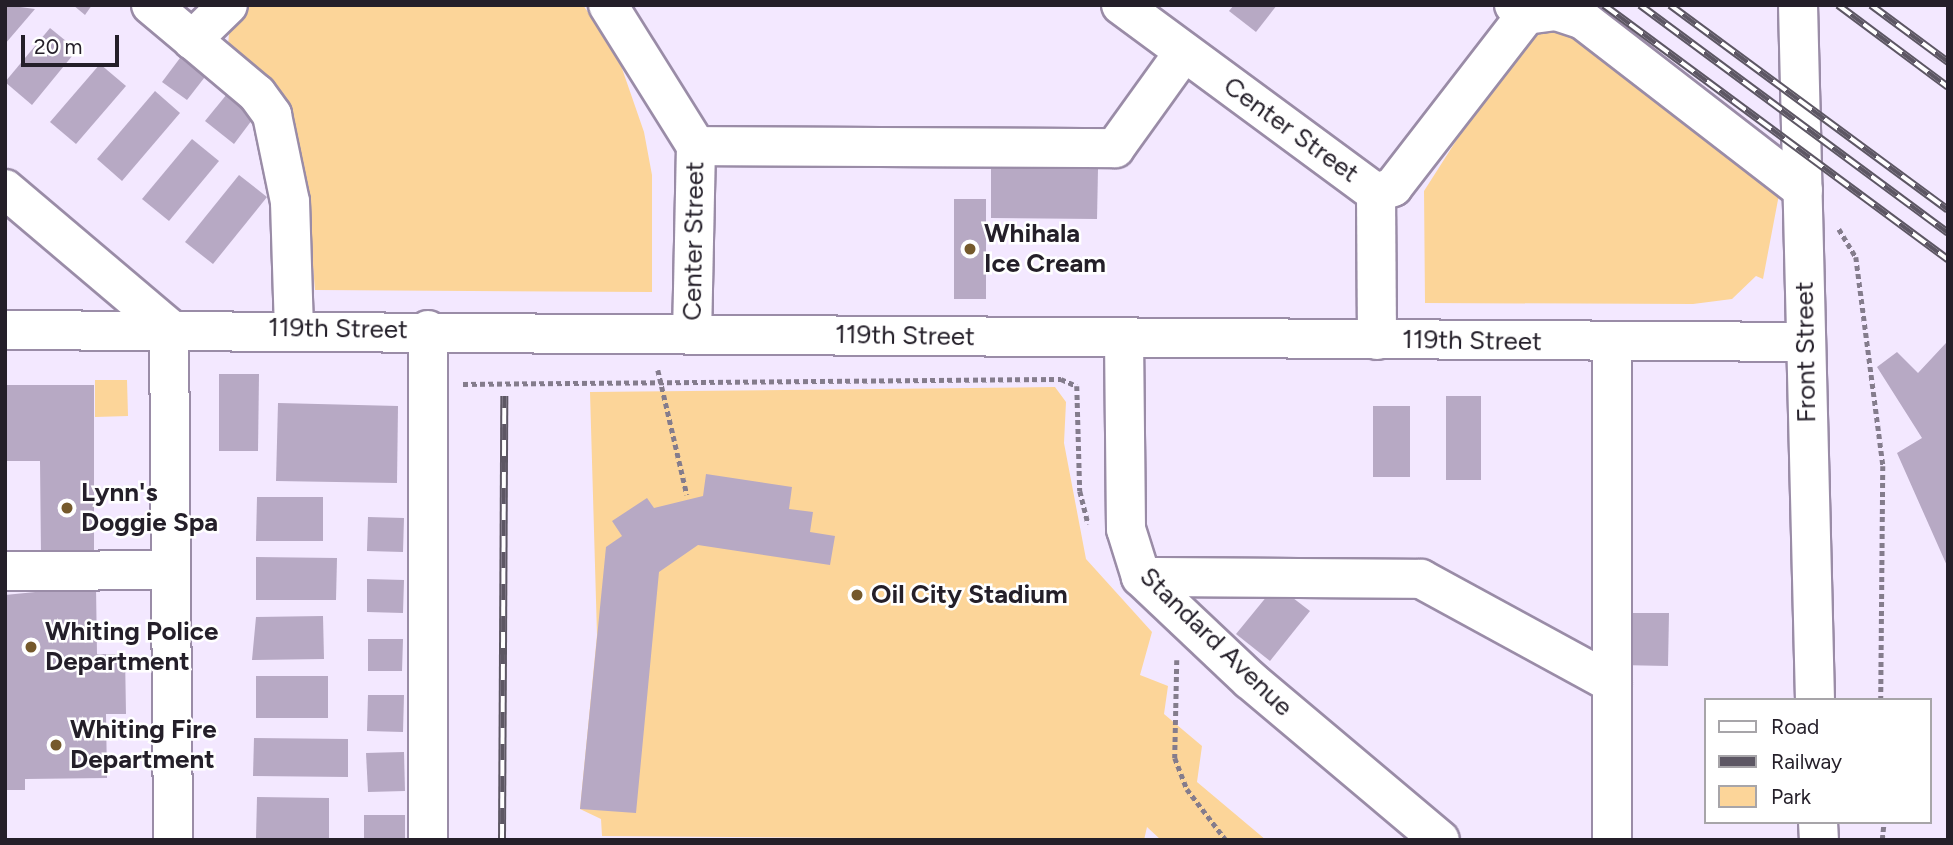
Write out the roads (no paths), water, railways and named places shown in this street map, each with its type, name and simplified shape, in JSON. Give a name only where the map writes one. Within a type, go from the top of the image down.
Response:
[{"type":"street","points":[[151,5],[257,94],[282,140],[294,329]]},
{"type":"street","points":[[192,40],[228,5]]},
{"type":"street","name":"Center Street","points":[[608,5],[696,146],[692,333]]},
{"type":"street","name":"Center Street","points":[[1121,5],[1376,193],[1377,340]]},
{"type":"street","name":"Front Street","points":[[1798,5],[1815,698]]},
{"type":"street","points":[[1376,193],[1393,187],[1520,10],[1556,11],[1583,20],[1803,190]]},
{"type":"street","points":[[696,146],[1115,148],[1184,52]]},
{"type":"street","points":[[5,189],[169,328],[173,840]]},
{"type":"street","name":"119th Street","points":[[5,330],[169,328],[1806,342]]},
{"type":"street","points":[[428,331],[428,840]]},
{"type":"street","name":"Standard Avenue","points":[[1124,338],[1126,529],[1140,577],[1247,677],[1440,840]]},
{"type":"street","points":[[1612,342],[1612,840]]},
{"type":"street","points":[[5,571],[171,570]]},
{"type":"street","points":[[1140,577],[1421,579],[1612,683]]},
{"type":"railway","points":[[1604,5],[1948,260]]},
{"type":"railway","points":[[1640,5],[1948,233]]},
{"type":"railway","points":[[1670,5],[1948,210]]},
{"type":"railway","points":[[1838,5],[1948,87]]},
{"type":"railway","points":[[1871,5],[1948,62]]},
{"type":"railway","points":[[502,840],[504,396]]},
{"type":"place","name":"Whihala Ice Cream","points":[[970,249]]},
{"type":"place","name":"Lynn's Doggie Spa","points":[[67,508]]},
{"type":"place","name":"Oil City Stadium","points":[[857,595]]},
{"type":"place","name":"Whiting Police Department","points":[[31,647]]},
{"type":"place","name":"Whiting Fire Department","points":[[56,745]]}]
